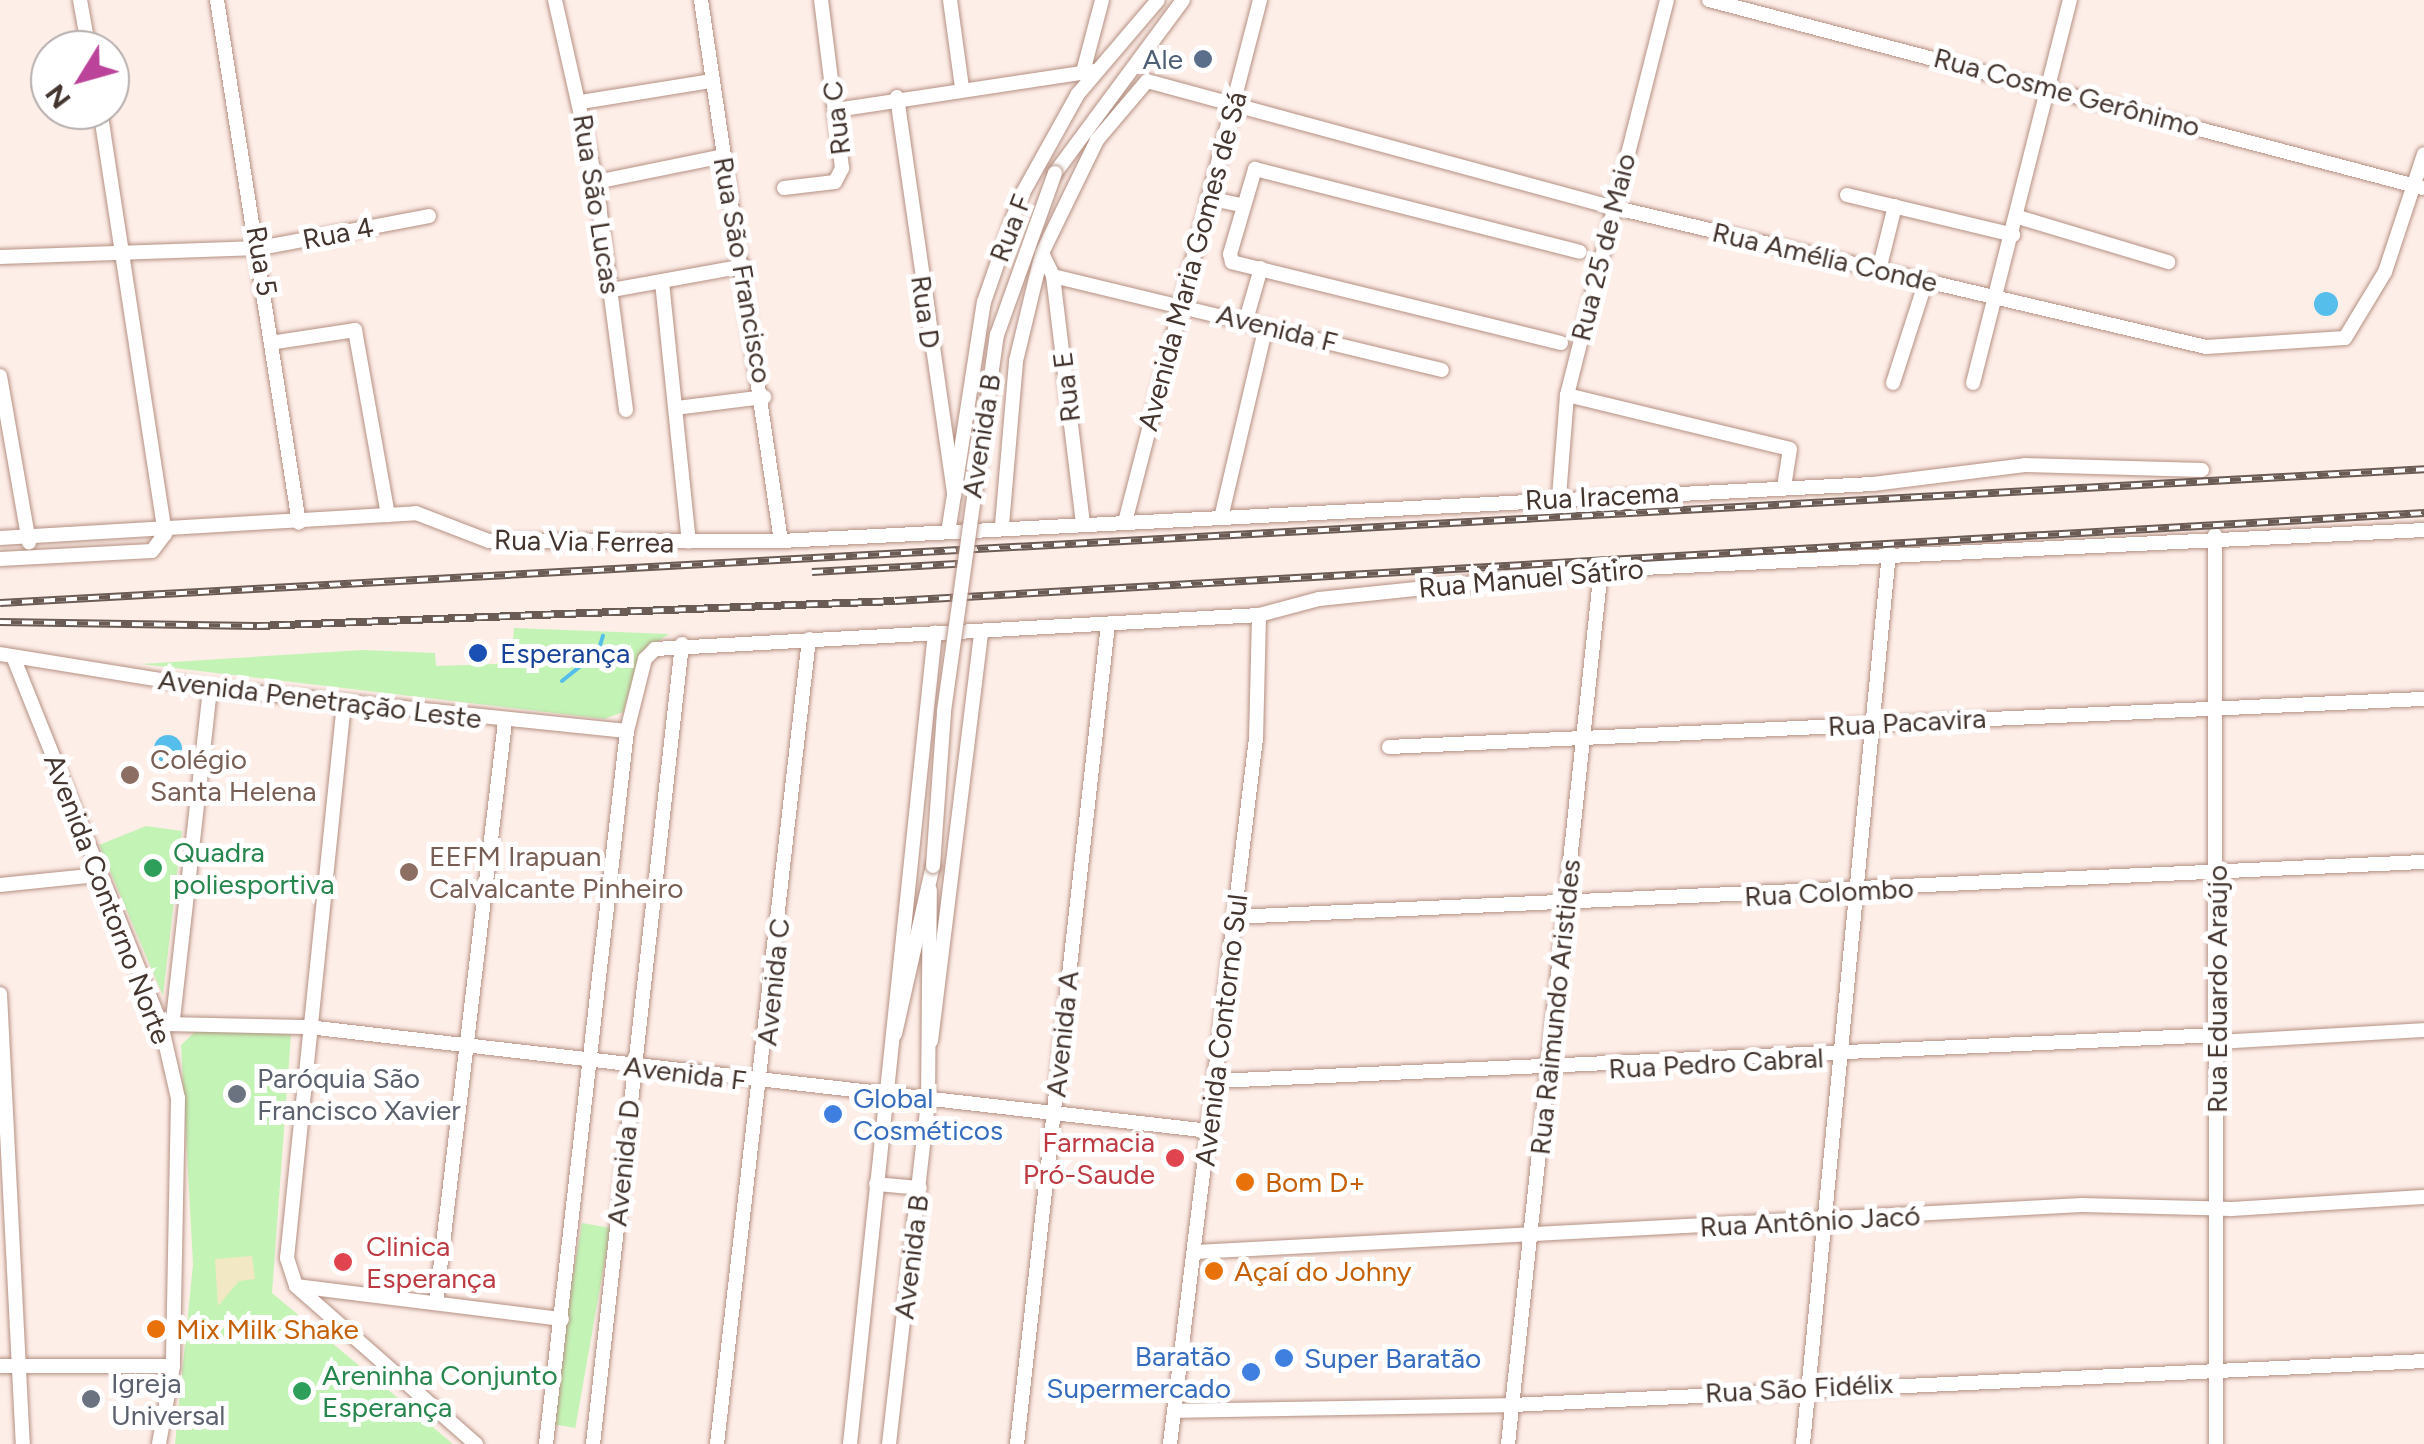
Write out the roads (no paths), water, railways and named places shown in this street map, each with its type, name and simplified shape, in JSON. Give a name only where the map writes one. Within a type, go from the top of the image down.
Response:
[{"type":"street","points":[[80,0],[85,30]]},
{"type":"street","name":"Rua 5","points":[[217,0],[276,342],[299,522]]},
{"type":"street","name":"Rua São Lucas","points":[[555,0],[596,182],[626,410]]},
{"type":"street","name":"Rua São Francisco","points":[[701,0],[710,81],[764,397],[781,541]]},
{"type":"street","name":"Rua C","points":[[784,188],[841,176],[821,0]]},
{"type":"street","points":[[950,0],[962,88]]},
{"type":"street","name":"Rua F","points":[[1089,71],[1102,0]]},
{"type":"street","name":"Rua F","points":[[954,495],[1001,247],[1048,144],[1089,71],[1158,0]]},
{"type":"street","name":"Avenida B","points":[[896,1034],[930,890],[944,711],[997,335],[1055,172],[1183,0]]},
{"type":"street","name":"Avenida B","points":[[1162,27],[1194,0]]},
{"type":"street","name":"Avenida Maria Gomes de Sá","points":[[1124,522],[1260,0]]},
{"type":"street","name":"Rua 25 de Maio","points":[[1559,497],[1567,395],[1667,0]]},
{"type":"street","name":"Rua Cosme Gerônimo","points":[[1708,0],[2048,85],[2420,187]]},
{"type":"street","points":[[1973,384],[1998,298],[2070,0]]},
{"type":"street","points":[[836,110],[897,97],[1089,71]]},
{"type":"street","points":[[581,102],[710,81]]},
{"type":"street","name":"Rua Amélia Conde","points":[[1042,253],[1096,140],[1147,81],[1232,108],[1612,207],[2206,347],[2337,341],[2356,325],[2385,272],[2420,187]]},
{"type":"street","name":"Rua D","points":[[897,97],[954,495],[949,526]]},
{"type":"street","points":[[0,559],[152,551],[165,522],[104,130]]},
{"type":"street","points":[[2420,187],[2424,154]]},
{"type":"street","points":[[596,182],[724,156]]},
{"type":"street","points":[[1561,343],[1230,260],[1242,205],[1256,169],[1580,252]]},
{"type":"street","points":[[1847,194],[2013,235]]},
{"type":"street","points":[[1208,198],[1242,205]]},
{"type":"street","points":[[1879,270],[1895,206]]},
{"type":"street","name":"Rua 4","points":[[0,258],[260,248],[430,216]]},
{"type":"street","points":[[2018,217],[2168,262]]},
{"type":"street","points":[[1002,525],[1016,361],[1042,253]]},
{"type":"street","name":"Rua E","points":[[1042,253],[1053,276],[1082,524]]},
{"type":"street","points":[[612,290],[744,266]]},
{"type":"street","points":[[1246,320],[1261,268]]},
{"type":"street","name":"Avenida F","points":[[1053,276],[1442,370]]},
{"type":"street","points":[[1893,382],[1926,281]]},
{"type":"street","points":[[662,282],[689,542]]},
{"type":"street","points":[[1221,518],[1266,326]]},
{"type":"street","points":[[276,342],[355,330],[388,516]]},
{"type":"street","points":[[1,384],[32,557]]},
{"type":"street","points":[[1567,395],[1790,449],[1784,487]]},
{"type":"street","points":[[676,408],[764,397]]},
{"type":"street","name":"Rua Iracema","points":[[949,526],[1221,518],[1784,487],[2060,464],[2202,470]]},
{"type":"street","name":"Rua Via Ferrea","points":[[0,538],[165,522],[299,522],[429,515],[489,540],[781,541],[949,526]]},
{"type":"street","name":"Rua Manuel Sátiro","points":[[644,658],[682,644],[1259,615],[1320,599],[1601,570],[2216,535],[2424,530]]},
{"type":"street","name":"Rua Eduardo Araújo","points":[[2216,535],[2216,1444]]},
{"type":"street","points":[[1803,1444],[1860,890],[1889,552]]},
{"type":"street","name":"Rua Raimundo Aristides","points":[[1508,1444],[1601,570]]},
{"type":"street","name":"Avenida Contorno Sul","points":[[1170,1444],[1256,739],[1259,615]]},
{"type":"street","name":"Avenida A","points":[[1017,1444],[1108,624]]},
{"type":"street","points":[[931,1042],[981,630]]},
{"type":"street","name":"Avenida B","points":[[850,1444],[876,1184],[896,1034],[935,632]]},
{"type":"street","name":"Avenida C","points":[[717,1444],[810,639]]},
{"type":"street","name":"Avenida D","points":[[593,1444],[682,644]]},
{"type":"street","name":"Avenida Penetração Leste","points":[[7,656],[210,688],[505,722],[627,731]]},
{"type":"street","name":"Avenida Contorno Norte","points":[[7,656],[99,875],[167,1022],[178,1098],[173,1366],[159,1444]]},
{"type":"street","name":"Avenida D","points":[[546,1444],[594,1062],[627,731],[644,658]]},
{"type":"street","points":[[167,1022],[210,688]]},
{"type":"street","name":"Rua Pacavira","points":[[1389,748],[2424,699]]},
{"type":"street","points":[[344,703],[287,1258],[296,1286],[476,1444]]},
{"type":"street","points":[[436,1303],[505,722]]},
{"type":"street","name":"Rua Colombo","points":[[1234,917],[2424,862]]},
{"type":"street","points":[[0,885],[99,875]]},
{"type":"street","name":"Avenida B","points":[[889,1444],[928,1101],[930,890]]},
{"type":"street","points":[[0,994],[23,1444]]},
{"type":"street","name":"Avenida F","points":[[167,1022],[308,1027],[1210,1132]]},
{"type":"street","name":"Rua Pedro Cabral","points":[[1216,1081],[1547,1072],[2424,1030]]},
{"type":"street","points":[[876,1184],[920,1188]]},
{"type":"street","name":"Rua Antônio Jacó","points":[[1195,1252],[1826,1222],[2082,1205],[2219,1208],[2424,1196]]},
{"type":"street","points":[[296,1286],[562,1319]]},
{"type":"street","name":"Rua São Fidélix","points":[[1174,1411],[1512,1405],[2217,1367],[2424,1361]]},
{"type":"street","points":[[0,1366],[173,1366]]},
{"type":"water","points":[[2326,292],[2338,304],[2326,316],[2314,304]]},
{"type":"water","points":[[168,735],[178,739],[182,749],[178,759],[168,763],[158,759],[154,749],[158,739]]},
{"type":"waterway","points":[[562,681],[598,652],[603,636]]},
{"type":"railway","points":[[0,603],[2424,469]]},
{"type":"railway","points":[[0,622],[257,626],[895,601],[2424,513]]},
{"type":"railway","points":[[812,572],[971,563]]},
{"type":"place","name":"Ale","points":[[1203,59]]},
{"type":"place","name":"Esperança","points":[[478,653]]},
{"type":"place","name":"Colégio Santa Helena","points":[[130,775]]},
{"type":"place","name":"Quadra poliesportiva","points":[[153,868]]},
{"type":"place","name":"EEFM Irapuan Calvalcante Pinheiro","points":[[409,872]]},
{"type":"place","name":"Paróquia São Francisco Xavier","points":[[237,1094]]},
{"type":"place","name":"Global Cosméticos","points":[[833,1114]]},
{"type":"place","name":"Farmacia Pró-Saude","points":[[1175,1158]]},
{"type":"place","name":"Bom D+","points":[[1245,1182]]},
{"type":"place","name":"Clinica Esperança","points":[[343,1262]]},
{"type":"place","name":"Açaí do Johny","points":[[1214,1271]]},
{"type":"place","name":"Mix Milk Shake","points":[[156,1329]]},
{"type":"place","name":"Super Baratão","points":[[1284,1358]]},
{"type":"place","name":"Baratão Supermercado","points":[[1251,1372]]},
{"type":"place","name":"Areninha Conjunto Esperança","points":[[302,1391]]},
{"type":"place","name":"Igreja Universal","points":[[91,1399]]}]
